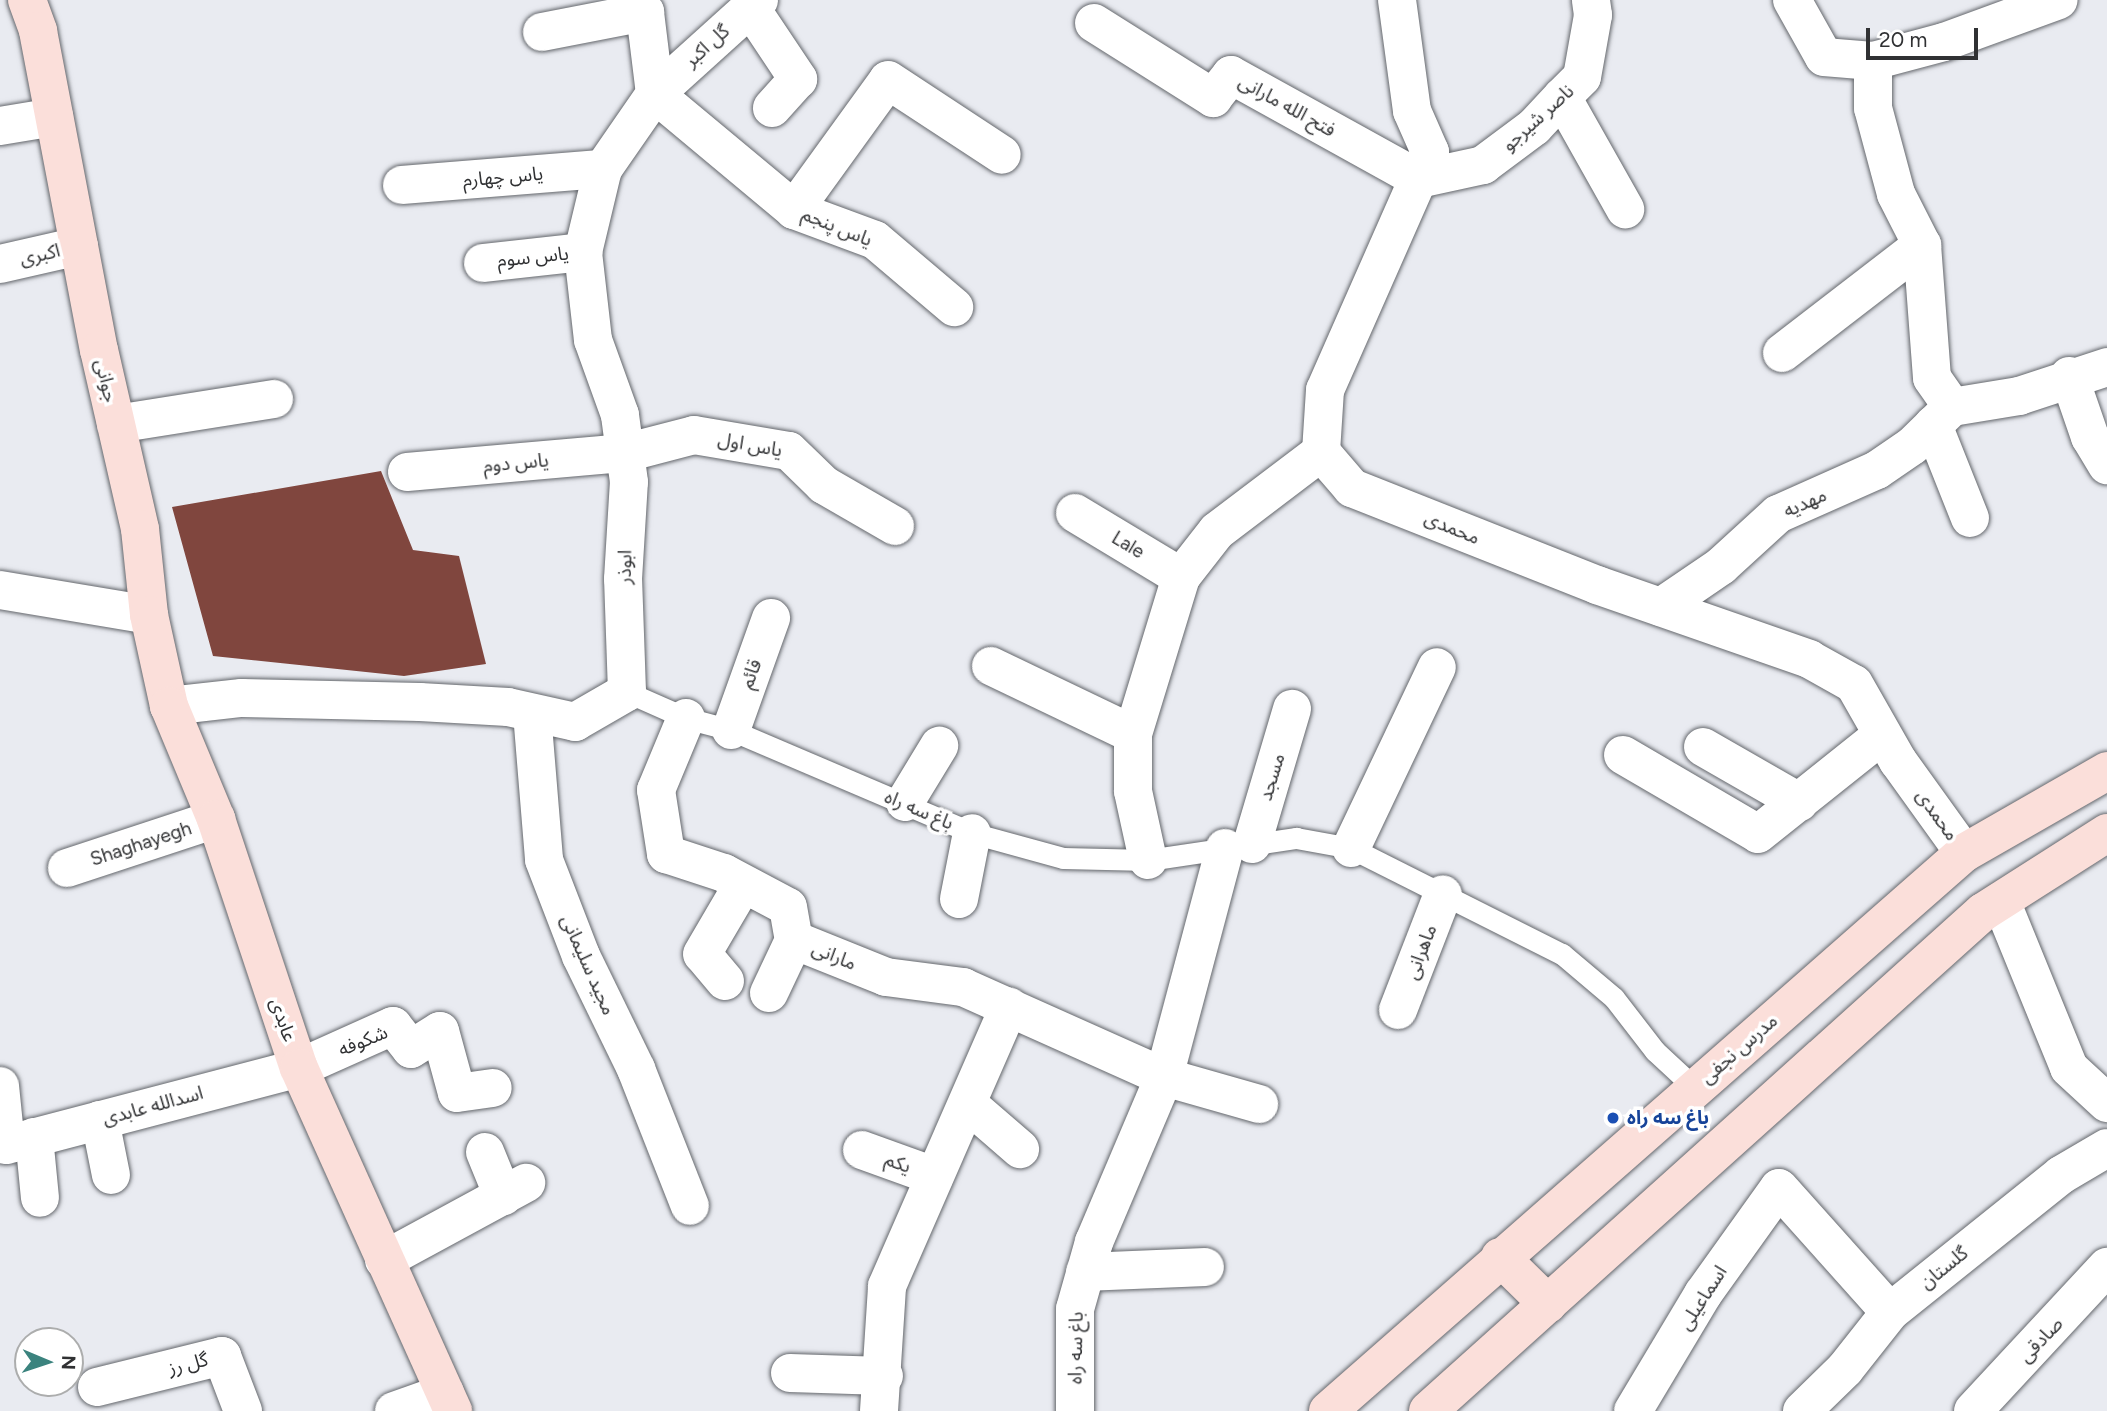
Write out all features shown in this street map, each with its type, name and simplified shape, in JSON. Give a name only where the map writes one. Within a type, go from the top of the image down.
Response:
[{"type":"main road","name":"جوانی","points":[[27,0],[38,31],[79,246],[140,529],[149,615]]},
{"type":"main road","name":"عابدی","points":[[149,615],[169,706],[215,820],[299,1068],[449,1402]]},
{"type":"main road","name":"مدرس نجفی","points":[[1328,1411],[1500,1257],[1964,853],[2107,771]]},
{"type":"main road","points":[[1428,1411],[2001,901],[2105,837]]},
{"type":"main road","points":[[1500,1257],[1548,1304]]},
{"type":"street","points":[[1148,860],[1133,791],[1133,734],[1181,577],[1217,531],[1321,453],[1325,390],[1430,152],[1412,111],[1397,0]]},
{"type":"street","name":"ناصر شیرجو","points":[[1419,179],[1483,165],[1582,77],[1593,15],[1591,0]]},
{"type":"street","points":[[1792,0],[1824,57],[1873,61],[1976,16],[2059,0]]},
{"type":"street","points":[[755,4],[798,79],[772,108]]},
{"type":"street","name":"گل اکبر","points":[[655,94],[755,4]]},
{"type":"street","points":[[542,32],[641,6],[655,94]]},
{"type":"street","name":"فتح الله مارانی","points":[[1094,23],[1213,98],[1231,75],[1419,179]]},
{"type":"street","points":[[1873,61],[1873,108],[1892,182],[1922,245],[1932,378],[1970,518]]},
{"type":"street","points":[[793,210],[888,80],[1002,155]]},
{"type":"street","name":"ابوذر","points":[[627,692],[623,579],[629,482],[620,415],[593,340],[583,252],[603,169],[655,94]]},
{"type":"street","name":"یاس پنجم","points":[[655,94],[793,210],[875,240],[954,307]]},
{"type":"street","points":[[1562,97],[1625,209]]},
{"type":"street","points":[[0,126],[54,117]]},
{"type":"street","name":"یاس چهارم","points":[[402,186],[603,169]]},
{"type":"street","points":[[1782,353],[1922,245]]},
{"type":"street","name":"اکبری","points":[[0,264],[79,246]]},
{"type":"street","name":"یاس سوم","points":[[483,263],[583,252]]},
{"type":"street","points":[[1943,416],[2019,396],[2069,376],[2107,367]]},
{"type":"street","points":[[2069,376],[2090,437],[2107,466]]},
{"type":"street","points":[[116,424],[274,399]]},
{"type":"street","name":"مهدیه","points":[[1661,607],[1721,565],[1778,514],[1877,470],[1943,416]]},
{"type":"street","name":"یاس اول","points":[[625,453],[694,435],[789,451],[824,485],[895,526]]},
{"type":"street","name":"یاس دوم","points":[[407,472],[625,453]]},
{"type":"street","name":"محمدی","points":[[1321,453],[1352,488],[1661,607],[1809,659],[1854,684],[1882,735],[1964,853]]},
{"type":"street","name":"Lale","points":[[1075,513],[1181,577]]},
{"type":"street","points":[[0,590],[149,615]]},
{"type":"street","name":"قائم","points":[[730,730],[771,618]]},
{"type":"street","points":[[990,666],[1133,734]]},
{"type":"street","points":[[1351,848],[1437,667]]},
{"type":"street","points":[[169,706],[242,698],[420,702],[532,713],[575,723],[627,692]]},
{"type":"street","name":"مسجد","points":[[1238,846],[1292,709]]},
{"type":"street","name":"مجید سلیمانی","points":[[532,713],[544,860],[581,956],[636,1069],[690,1206]]},
{"type":"street","name":"مارانی","points":[[686,718],[656,790],[666,854],[743,884],[789,907],[794,940],[886,977],[962,987],[1164,1077],[1259,1104]]},
{"type":"street","points":[[1623,755],[1758,834],[1882,735]]},
{"type":"street","points":[[905,803],[939,746]]},
{"type":"street","points":[[1703,747],[1798,802]]},
{"type":"street","name":"Shaghayegh","points":[[68,867],[215,820]]},
{"type":"street","points":[[959,899],[972,833]]},
{"type":"street","name":"باغ سه راه","points":[[1075,1411],[1075,1309],[1085,1272],[1164,1077],[1238,846]]},
{"type":"street","points":[[725,981],[702,954],[743,884]]},
{"type":"street","name":"ماهرانی","points":[[1398,1010],[1443,894]]},
{"type":"street","points":[[2001,901],[2070,1068],[2107,1103]]},
{"type":"street","points":[[769,993],[794,940]]},
{"type":"street","points":[[790,1373],[881,1393],[887,1286],[1009,1007]]},
{"type":"street","name":"شکوفه","points":[[299,1068],[393,1026],[411,1049],[440,1031],[457,1093],[493,1088]]},
{"type":"street","name":"اسدالله عابدی","points":[[14,1145],[299,1068]]},
{"type":"street","points":[[0,1086],[14,1145],[40,1198]]},
{"type":"street","points":[[968,1104],[1020,1149]]},
{"type":"street","points":[[100,1120],[111,1175]]},
{"type":"street","name":"گلستان","points":[[1802,1411],[1845,1369],[1890,1312],[2061,1175],[2107,1148]]},
{"type":"street","name":"یکم","points":[[862,1150],[934,1177]]},
{"type":"street","points":[[384,1261],[515,1189],[485,1152]]},
{"type":"street","name":"اسماعیلی","points":[[1633,1411],[1703,1294],[1779,1188],[1890,1312]]},
{"type":"street","points":[[1085,1272],[1205,1267]]},
{"type":"street","name":"صادقی","points":[[1973,1411],[2107,1267]]},
{"type":"street","name":"گل رز","points":[[97,1387],[222,1356],[243,1411]]},
{"type":"street","points":[[394,1411],[449,1402]]},
{"type":"lane","name":"باغ سه راه","points":[[627,692],[686,718],[730,730],[972,833],[1063,858],[1148,860],[1296,838],[1351,848],[1562,954],[1614,998],[1655,1051],[1695,1088]]},
{"type":"building","points":[[381,471],[413,550],[459,556],[486,664],[404,676],[213,656],[172,507]]},
{"type":"place","name":"باغ سه راه","points":[[1613,1118]]}]
